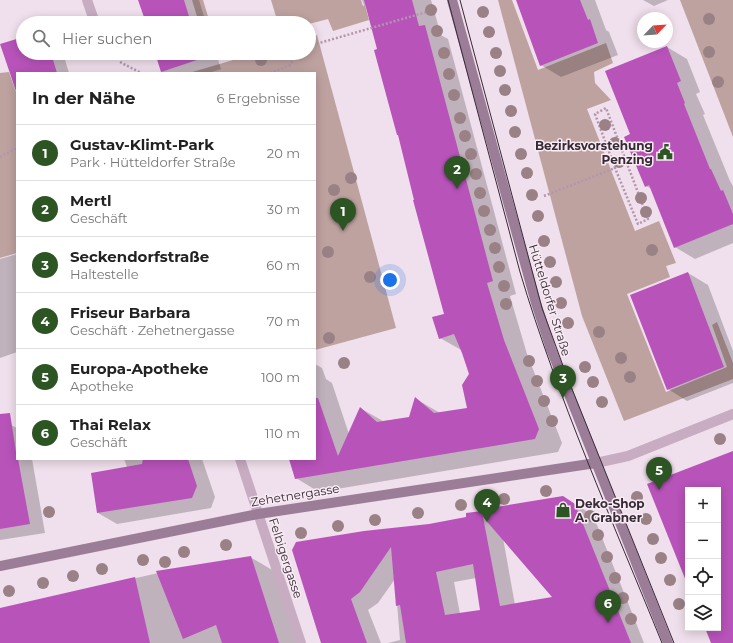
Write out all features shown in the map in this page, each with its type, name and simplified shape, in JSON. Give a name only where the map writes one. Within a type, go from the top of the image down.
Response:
[{"type":"main road","name":"Hütteldorfer Straße","points":[[453,3],[536,304],[553,356],[668,643]]},
{"type":"main road","name":"Zehetnergasse","points":[[0,566],[258,514],[596,463]]},
{"type":"street","points":[[87,0],[93,16]]},
{"type":"street","points":[[596,463],[628,456],[733,414]]},
{"type":"street","name":"Felbigergasse","points":[[240,460],[301,643]]},
{"type":"path","points":[[316,44],[453,3]]},
{"type":"path","points":[[272,72],[290,65],[293,60]]},
{"type":"path","points":[[606,108],[648,219],[638,224],[615,168],[595,114],[606,108]]},
{"type":"path","points":[[0,157],[16,149]]},
{"type":"path","points":[[544,196],[615,168]]},
{"type":"shaded area","points":[[192,0],[203,0],[208,16],[197,16]]},
{"type":"shaded area","points":[[271,0],[361,0],[363,6],[365,5],[369,20],[333,31],[328,19],[316,22],[316,16],[276,16]]},
{"type":"shaded area","points":[[498,0],[512,0],[538,70],[606,43],[613,63],[594,72],[595,83],[611,100],[587,109],[635,231],[659,221],[676,263],[666,266],[670,277],[627,294],[666,392],[727,367],[712,325],[717,322],[733,363],[733,379],[624,421],[582,316]]},
{"type":"shaded area","points":[[680,0],[733,0],[733,137]]},
{"type":"shaded area","points":[[316,35],[396,328],[316,350],[316,72],[192,72],[233,60],[316,60]]},
{"type":"shaded area","points":[[9,72],[16,92],[16,253],[0,258],[0,73]]},
{"type":"building","points":[[138,0],[184,0],[189,16],[144,16]]},
{"type":"building","points":[[364,0],[412,0],[419,26],[425,25],[493,281],[487,283],[504,340],[539,429],[535,439],[295,479],[289,460],[316,460],[316,398],[318,398],[338,456],[360,407],[377,422],[409,417],[415,397],[434,413],[467,408],[462,385],[469,374],[462,353],[454,334],[439,339],[432,317],[444,314],[413,200],[398,135],[374,50],[377,49]]},
{"type":"building","points":[[516,0],[580,0],[588,20],[590,19],[598,43],[540,66]]},
{"type":"building","points":[[16,39],[16,60],[53,60],[57,72],[16,72],[16,91],[0,44]]},
{"type":"building","name":"Bezirksvorstehung Penzing","points":[[662,48],[668,48],[681,81],[677,83],[685,103],[684,104],[710,169],[721,191],[723,190],[733,214],[733,224],[674,248],[649,185],[645,187],[624,137],[630,134],[605,71]]},
{"type":"building","points":[[157,60],[197,60],[161,72]]},
{"type":"building","points":[[688,272],[724,367],[667,390],[630,295]]},
{"type":"building","points":[[10,413],[16,460],[18,460],[30,524],[0,529],[0,414]]},
{"type":"building","points":[[733,451],[733,643],[711,643],[706,631],[721,631],[721,487],[685,487],[685,579],[647,484]]},
{"type":"building","points":[[143,460],[188,460],[197,486],[192,498],[97,513],[91,473],[142,464]]},
{"type":"building","points":[[563,496],[575,504],[631,643],[406,643],[400,605],[396,606],[391,547],[360,592],[351,599],[367,643],[321,643],[292,550],[296,542],[364,531],[429,524],[466,517],[466,513],[482,511],[482,514],[496,511],[496,507]],"holes":[[[483,517],[552,597],[500,606]],[[473,564],[480,610],[445,615],[436,572]]]},
{"type":"building","points":[[251,556],[279,643],[222,643],[216,625],[183,639],[156,571]]},
{"type":"building","points":[[135,577],[150,643],[0,643],[0,608]]},
{"type":"tram line","points":[[448,0],[520,272],[535,319],[586,459],[662,643]]},
{"type":"tram line","points":[[460,0],[542,308],[566,374],[674,643]]},
{"type":"place","name":"Bezirksvorstehung Penzing","points":[[665,152]]},
{"type":"place","name":"Mertl","points":[[457,189]]},
{"type":"place","name":"Gustav-Klimt-Park","points":[[343,231]]},
{"type":"place","name":"Seckendorfstraße","points":[[563,398]]},
{"type":"place","name":"Europa-Apotheke","points":[[659,490]]},
{"type":"place","name":"Deko-Shop A. Grabner","points":[[563,510]]},
{"type":"place","name":"Friseur Barbara","points":[[487,522]]},
{"type":"place","name":"Thai Relax","points":[[608,623]]}]
